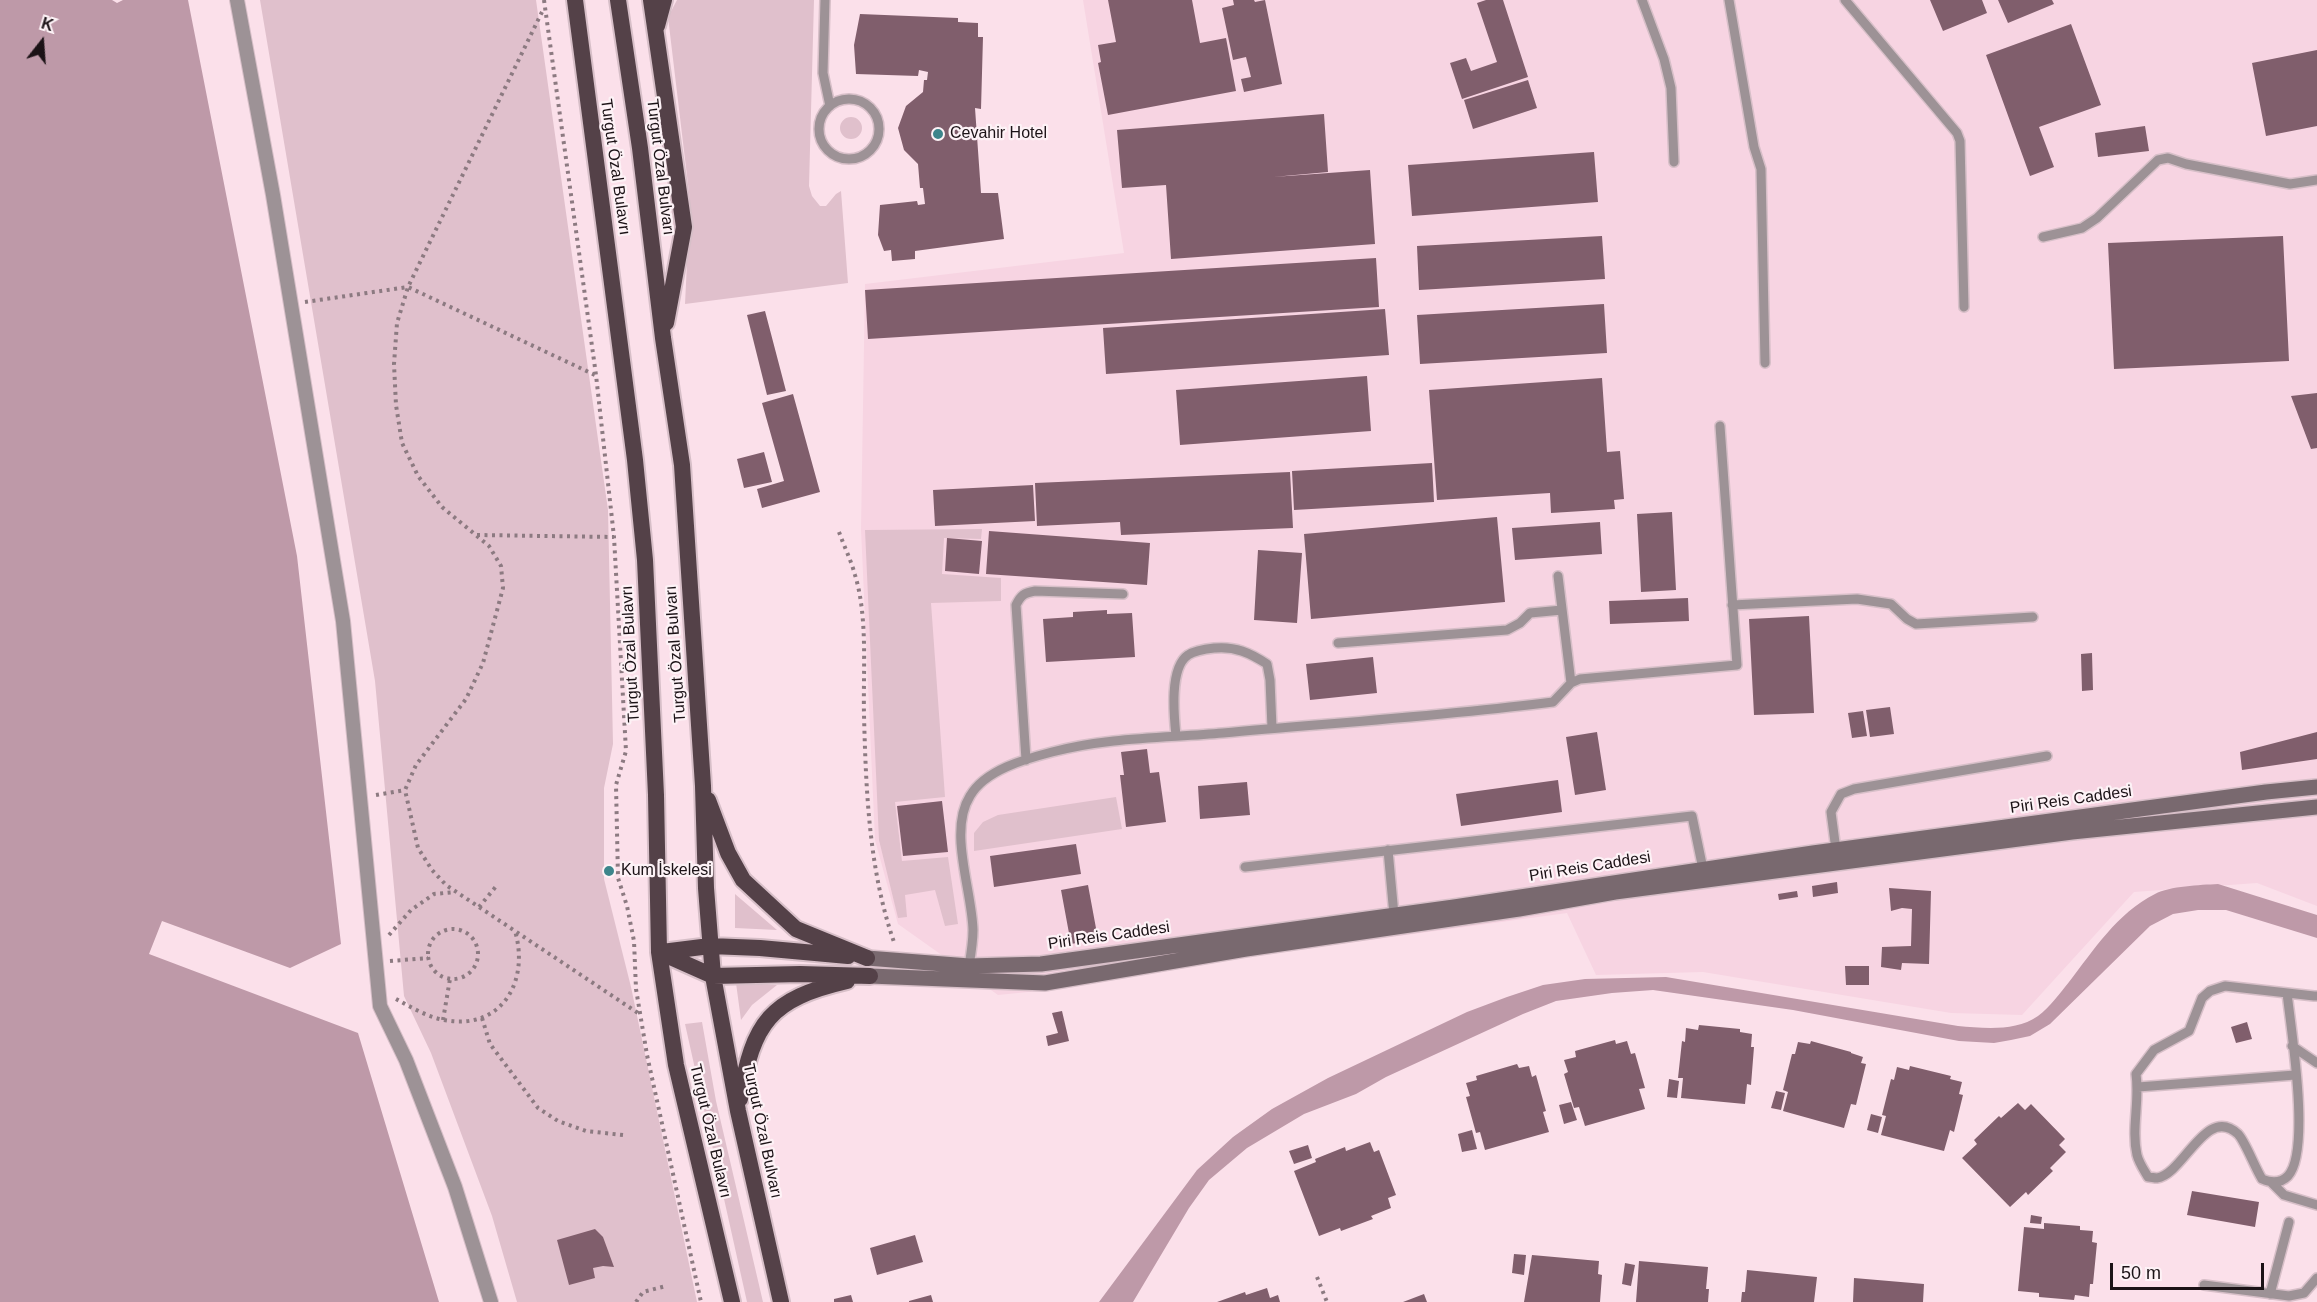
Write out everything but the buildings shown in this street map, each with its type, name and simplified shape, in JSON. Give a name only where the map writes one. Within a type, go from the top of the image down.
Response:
[{"type":"highway","name":"Turgut Özal Bulavrı","points":[[575,0],[631,427],[645,560],[656,795],[659,952],[676,1065],[732,1302]]},
{"type":"highway","name":"Turgut Özal Bulvarı","points":[[618,0],[682,465],[713,976],[738,1111],[781,1302]]},
{"type":"highway","points":[[651,0],[684,227],[663,338]]},
{"type":"highway","points":[[655,32],[664,0]]},
{"type":"highway","points":[[703,786],[728,852],[743,880],[796,929],[867,958]]},
{"type":"highway","points":[[659,952],[710,946],[760,948],[867,958]]},
{"type":"highway","points":[[659,952],[713,976],[800,974],[870,976]]},
{"type":"highway","points":[[738,1111],[752,1045],[765,1022],[788,1001],[810,990],[870,976]]},
{"type":"main road","name":"Piri Reis Caddesi","points":[[867,958],[969,966],[1041,964],[1836,850],[2254,794],[2317,788]]},
{"type":"main road","name":"Piri Reis Caddesi","points":[[870,976],[1045,982],[1245,949],[1519,909],[1615,892],[2072,832],[2317,807]]},
{"type":"street","points":[[237,0],[273,195],[343,621],[380,1006],[406,1060],[447,1166],[491,1302]]},
{"type":"lane","points":[[825,0],[823,73],[830,106],[820,122],[821,141],[827,149],[843,159],[862,156],[870,151],[879,133],[879,123],[875,113],[859,101],[849,99],[830,106]]},
{"type":"lane","points":[[1642,0],[1664,59],[1671,88],[1674,162]]},
{"type":"lane","points":[[1730,0],[1754,147],[1761,169],[1766,363]]},
{"type":"lane","points":[[1845,0],[1957,133],[1960,141],[1964,306]]},
{"type":"lane","points":[[2043,237],[2082,228],[2108,210],[2158,160],[2168,158],[2186,164],[2290,184],[2317,180]]},
{"type":"lane","points":[[969,966],[973,931],[962,851],[961,832],[965,806],[978,785],[995,773],[1026,760],[1094,743],[1553,702],[1571,683],[1580,679],[1737,665],[1720,426]]},
{"type":"lane","points":[[1558,576],[1571,683]]},
{"type":"lane","points":[[1026,760],[1016,605],[1019,597],[1024,593],[1035,591],[1123,594]]},
{"type":"lane","points":[[1732,605],[1857,599],[1891,604],[1916,624],[2033,617]]},
{"type":"lane","points":[[1338,643],[1507,630],[1521,623],[1530,613],[1562,610]]},
{"type":"lane","points":[[1176,736],[1175,685],[1179,669],[1186,656],[1203,649],[1228,647],[1251,653],[1267,664],[1272,728]]},
{"type":"lane","points":[[1836,850],[1831,812],[1841,794],[1854,789],[2047,756]]},
{"type":"lane","points":[[1245,867],[1692,816],[1703,869]]},
{"type":"lane","points":[[1388,850],[1394,915]]},
{"type":"lane","points":[[2317,996],[2225,986],[2210,991],[2202,998],[2189,1031],[2154,1050],[2137,1070],[2135,1136],[2137,1157],[2148,1177],[2158,1178],[2174,1169],[2199,1138],[2210,1130],[2225,1128],[2238,1135],[2262,1179],[2272,1183],[2283,1195],[2317,1205]]},
{"type":"lane","points":[[2272,1183],[2288,1176],[2300,1125],[2287,993]]},
{"type":"lane","points":[[2292,1046],[2317,1063]]},
{"type":"lane","points":[[2138,1087],[2295,1075]]},
{"type":"lane","points":[[2270,1294],[2289,1222]]},
{"type":"lane","points":[[2204,1285],[2289,1296],[2304,1293],[2317,1278]]},
{"type":"path","points":[[544,0],[596,375],[614,537],[626,751],[616,785],[618,878],[627,906],[634,941],[636,989],[648,1063],[701,1302]]},
{"type":"path","points":[[542,12],[408,287],[397,323],[394,364],[396,405],[402,443],[418,476],[442,507],[489,546],[501,566],[503,588],[483,663],[466,699],[416,765],[405,790],[418,848],[432,870],[456,892],[641,1015]]},
{"type":"path","points":[[291,306],[408,287],[596,375]]},
{"type":"path","points":[[838,532],[856,575],[863,632],[867,792],[874,860],[888,921],[900,959]]},
{"type":"path","points":[[477,535],[614,537]]},
{"type":"path","points":[[359,799],[405,790]]},
{"type":"path","points":[[479,907],[498,884]]},
{"type":"path","points":[[428,958],[376,959],[389,933],[411,910],[434,894],[456,892]]},
{"type":"path","points":[[457,929],[471,936],[478,950],[476,965],[465,976],[450,979],[435,972],[428,958],[431,943],[442,932],[457,929]]},
{"type":"path","points":[[377,984],[389,996],[442,1020],[466,1022],[482,1018],[502,1005],[516,985],[519,962],[515,931]]},
{"type":"path","points":[[442,1020],[450,979]]},
{"type":"path","points":[[482,1018],[490,1044],[538,1108],[558,1121],[586,1131],[623,1135]]},
{"type":"path","points":[[1317,1276],[1327,1302]]},
{"type":"path","points":[[636,1302],[643,1292],[666,1286]]},
{"type":"shaded area","points":[[0,0],[112,0],[117,3],[123,0],[188,0],[297,556],[341,944],[290,968],[162,921],[149,954],[358,1033],[439,1302],[0,1302]]},
{"type":"shaded area","points":[[260,0],[536,0],[608,510],[613,744],[604,788],[604,879],[631,987],[697,1302],[517,1302],[492,1216],[431,1053],[404,996],[375,681]]},
{"type":"shaded area","points":[[677,0],[814,0],[809,186],[812,196],[820,206],[826,206],[841,191],[848,283],[685,304],[690,201],[668,17]]},
{"type":"shaded area","points":[[1083,0],[2317,0],[2317,906],[2257,883],[2134,892],[2022,1015],[1951,1013],[1703,972],[1596,975],[1567,913],[1246,957],[1058,989],[998,995],[898,924],[875,840],[861,529],[865,284],[1124,253]]},
{"type":"shaded area","points":[[847,117],[855,117],[862,124],[862,132],[855,139],[847,139],[840,132],[840,124]]},
{"type":"shaded area","points":[[982,529],[981,539],[944,538],[942,574],[1001,578],[1001,601],[931,603],[945,797],[895,802],[902,861],[948,857],[958,924],[945,926],[935,890],[905,895],[907,917],[898,918],[879,840],[865,530]]},
{"type":"shaded area","points":[[1116,797],[1122,829],[974,851],[974,833],[983,822],[998,815]]},
{"type":"shaded area","points":[[2218,884],[2317,915],[2317,938],[2226,910],[2198,910],[2173,914],[2150,926],[2050,1024],[2030,1036],[2011,1040],[1994,1043],[1959,1041],[1793,1010],[1653,990],[1556,1001],[1386,1077],[1356,1094],[1304,1114],[1247,1148],[1209,1180],[1189,1208],[1133,1302],[1099,1302],[1197,1170],[1233,1137],[1272,1109],[1328,1078],[1467,1012],[1507,997],[1543,985],[1585,979],[1666,977],[1958,1026],[2009,1027],[2029,1021],[2047,1008],[2107,933],[2141,902],[2169,889]]},
{"type":"shaded area","points":[[735,894],[777,930],[735,928]]},
{"type":"shaded area","points":[[736,983],[777,985],[752,1005],[741,1020]]},
{"type":"shaded area","points":[[702,1022],[716,1101],[763,1302],[747,1302],[685,1024]]},
{"type":"place","name":"Cevahir Hotel","points":[[938,134]]},
{"type":"place","name":"Kum İskelesi","points":[[609,871]]}]
